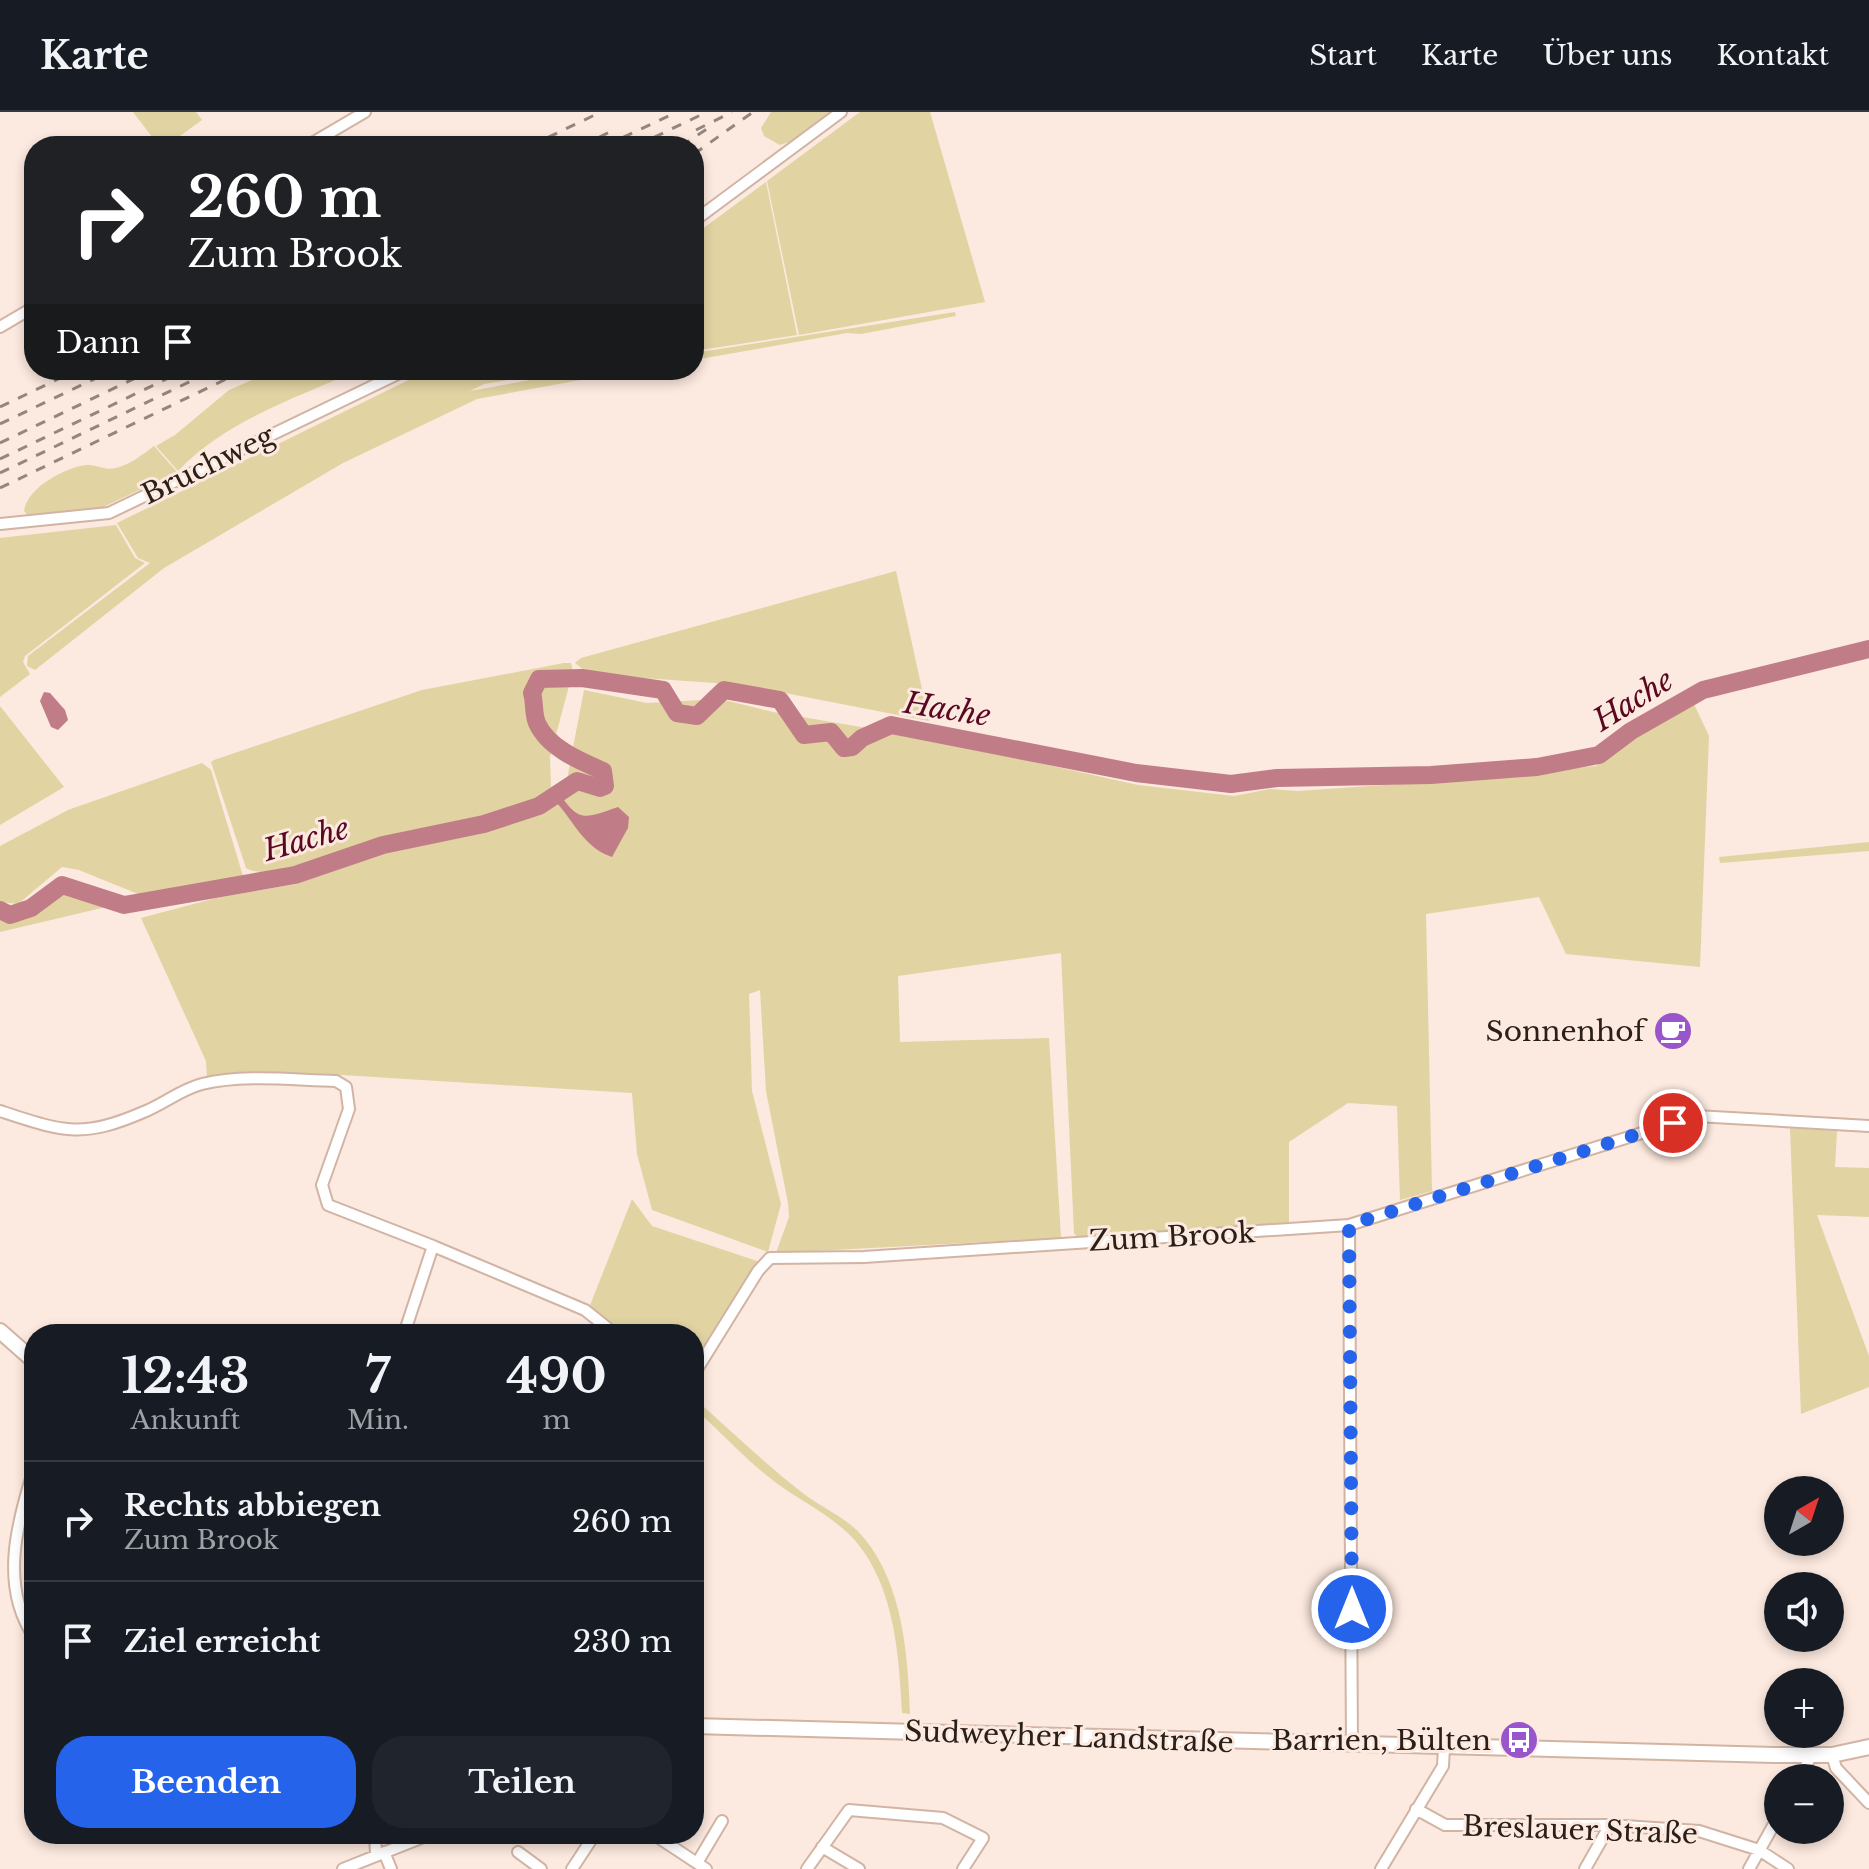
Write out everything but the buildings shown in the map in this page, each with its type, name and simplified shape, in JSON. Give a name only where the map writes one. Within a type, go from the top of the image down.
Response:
[{"type":"main road","points":[[0,1331],[24,1352]]},
{"type":"main road","name":"Sudweyher Landstraße","points":[[704,1726],[1811,1756],[1869,1747]]},
{"type":"street","points":[[324,136],[365,112]]},
{"type":"street","points":[[704,214],[841,112]]},
{"type":"street","points":[[0,327],[24,313]]},
{"type":"street","name":"Bruchweg","points":[[0,524],[109,513],[385,380]]},
{"type":"street","points":[[0,1111],[59,1131],[81,1130],[103,1127],[198,1085],[228,1079],[336,1081],[346,1087],[349,1109],[322,1185],[328,1205],[585,1310],[602,1324]]},
{"type":"street","name":"Zum Brook","points":[[704,1358],[758,1271],[770,1258],[864,1257],[1349,1225],[1696,1116],[1869,1126]]},
{"type":"street","points":[[1349,1225],[1352,1745]]},
{"type":"street","points":[[407,1324],[433,1246]]},
{"type":"street","points":[[24,1494],[5,1542],[10,1595],[24,1620]]},
{"type":"street","points":[[1381,1869],[1443,1766],[1444,1747]]},
{"type":"street","points":[[1832,1755],[1836,1768],[1869,1803]]},
{"type":"street","points":[[1807,1764],[1811,1756]]},
{"type":"street","name":"Breslauer Straße","points":[[1416,1809],[1445,1825],[1610,1825],[1699,1831],[1759,1850],[1788,1869]]},
{"type":"street","points":[[807,1869],[849,1810],[943,1818],[983,1838],[963,1869]]},
{"type":"street","points":[[668,1844],[702,1866],[722,1821]]},
{"type":"street","points":[[1585,1869],[1610,1825]]},
{"type":"street","points":[[1749,1869],[1764,1841]]},
{"type":"street","points":[[378,1844],[380,1854],[391,1869]]},
{"type":"street","points":[[343,1869],[406,1844]]},
{"type":"street","points":[[572,1869],[588,1844]]},
{"type":"street","points":[[822,1847],[859,1869]]},
{"type":"street","points":[[518,1852],[541,1869]]},
{"type":"shaded area","points":[[133,112],[196,112],[202,120],[180,136],[151,136]]},
{"type":"shaded area","points":[[771,112],[834,112],[794,140],[780,145],[764,136],[761,128]]},
{"type":"shaded area","points":[[860,112],[930,112],[985,302],[799,335],[767,181]]},
{"type":"shaded area","points":[[766,182],[797,335],[704,349],[704,228]]},
{"type":"shaded area","points":[[955,312],[956,316],[704,358],[704,351]]},
{"type":"shaded area","points":[[252,380],[335,380],[240,424],[197,453],[178,471],[156,446],[175,435],[229,390]]},
{"type":"shaded area","points":[[409,380],[509,380],[484,384],[470,391],[530,380],[581,380],[477,399],[343,463],[164,568],[35,670],[27,666],[28,656],[150,563],[138,558],[117,523]]},
{"type":"shaded area","points":[[154,446],[177,472],[97,510],[29,516],[24,511],[39,487],[67,470],[86,465],[116,468]]},
{"type":"shaded area","points":[[116,525],[135,558],[145,563],[25,656],[23,662],[30,674],[0,697],[0,538]]},
{"type":"shaded area","points":[[896,571],[929,721],[744,685],[600,675],[585,671],[575,663],[581,658]]},
{"type":"shaded area","points":[[571,663],[573,671],[550,757],[551,788],[540,799],[499,815],[382,837],[293,868],[259,872],[246,868],[211,762],[214,760],[422,690]]},
{"type":"shaded area","points":[[584,690],[647,703],[720,699],[773,712],[931,739],[1138,785],[1234,796],[1270,789],[1298,791],[1428,782],[1596,766],[1633,736],[1693,702],[1709,736],[1700,967],[1566,954],[1539,897],[1426,914],[1432,1191],[1400,1200],[1397,1106],[1348,1103],[1289,1142],[1289,1227],[1077,1237],[1074,1233],[1061,953],[898,976],[900,1042],[1049,1038],[1061,1238],[776,1253],[789,1217],[766,1091],[760,990],[749,994],[752,1091],[781,1204],[768,1252],[652,1210],[637,1154],[632,1093],[342,1075],[207,1078],[206,1061],[141,918],[216,898],[296,884],[382,854],[486,831],[538,812],[564,795]]},
{"type":"shaded area","points":[[44,692],[50,693],[65,710],[68,720],[58,730],[51,727],[40,701]]},
{"type":"shaded area","points":[[0,706],[64,787],[0,825]]},
{"type":"shaded area","points":[[202,763],[211,770],[243,876],[143,896],[79,870],[62,867],[18,904],[0,902],[0,846],[68,810]]},
{"type":"shaded area","points":[[558,791],[572,809],[584,816],[618,807],[629,817],[628,828],[612,857],[587,841],[555,801],[539,806]]},
{"type":"shaded area","points":[[1869,842],[1869,851],[1720,863],[1719,857]]},
{"type":"shaded area","points":[[64,893],[106,907],[0,932],[0,919],[9,922],[26,919]]},
{"type":"shaded area","points":[[1790,1128],[1837,1131],[1835,1167],[1869,1168],[1869,1217],[1817,1215],[1869,1356],[1869,1387],[1801,1414]]},
{"type":"shaded area","points":[[632,1199],[652,1226],[760,1262],[704,1349],[704,1324],[610,1324],[589,1308]]},
{"type":"shaded area","points":[[704,1407],[786,1480],[850,1524],[877,1557],[887,1577],[901,1622],[910,1714],[902,1713],[893,1625],[880,1582],[870,1562],[850,1535],[830,1518],[754,1465],[704,1418]]},
{"type":"waterway","name":"Hache","points":[[0,910],[10,915],[31,908],[62,885],[124,905],[295,875],[383,845],[484,824],[539,806],[577,781],[600,788],[605,786],[603,771],[566,753],[542,732],[536,720],[532,693],[539,679],[582,678],[663,690],[677,713],[697,716],[724,690],[780,700],[804,735],[831,732],[844,748],[852,747],[862,738],[891,725],[1136,773],[1231,784],[1277,778],[1431,775],[1537,767],[1599,755],[1631,731],[1703,690],[1869,649]]},
{"type":"railway","points":[[551,136],[601,112]]},
{"type":"railway","points":[[626,136],[677,112]]},
{"type":"railway","points":[[657,136],[707,112]]},
{"type":"railway","points":[[696,130],[732,112]]},
{"type":"railway","points":[[704,147],[753,112]]},
{"type":"railway","points":[[602,136],[616,129]]},
{"type":"railway","points":[[696,136],[707,129]]},
{"type":"railway","points":[[0,407],[56,380]]},
{"type":"railway","points":[[0,424],[92,380]]},
{"type":"railway","points":[[0,443],[131,380]]},
{"type":"railway","points":[[0,459],[164,380]]},
{"type":"railway","points":[[0,473],[193,380]]},
{"type":"railway","points":[[0,488],[224,380]]},
{"type":"place","name":"Sonnenhof","points":[[1673,1031]]},
{"type":"place","name":"Barrien, Bülten","points":[[1519,1740]]},
{"type":"route","points":[[1352,1609],[1349,1225],[1673,1123]]}]
